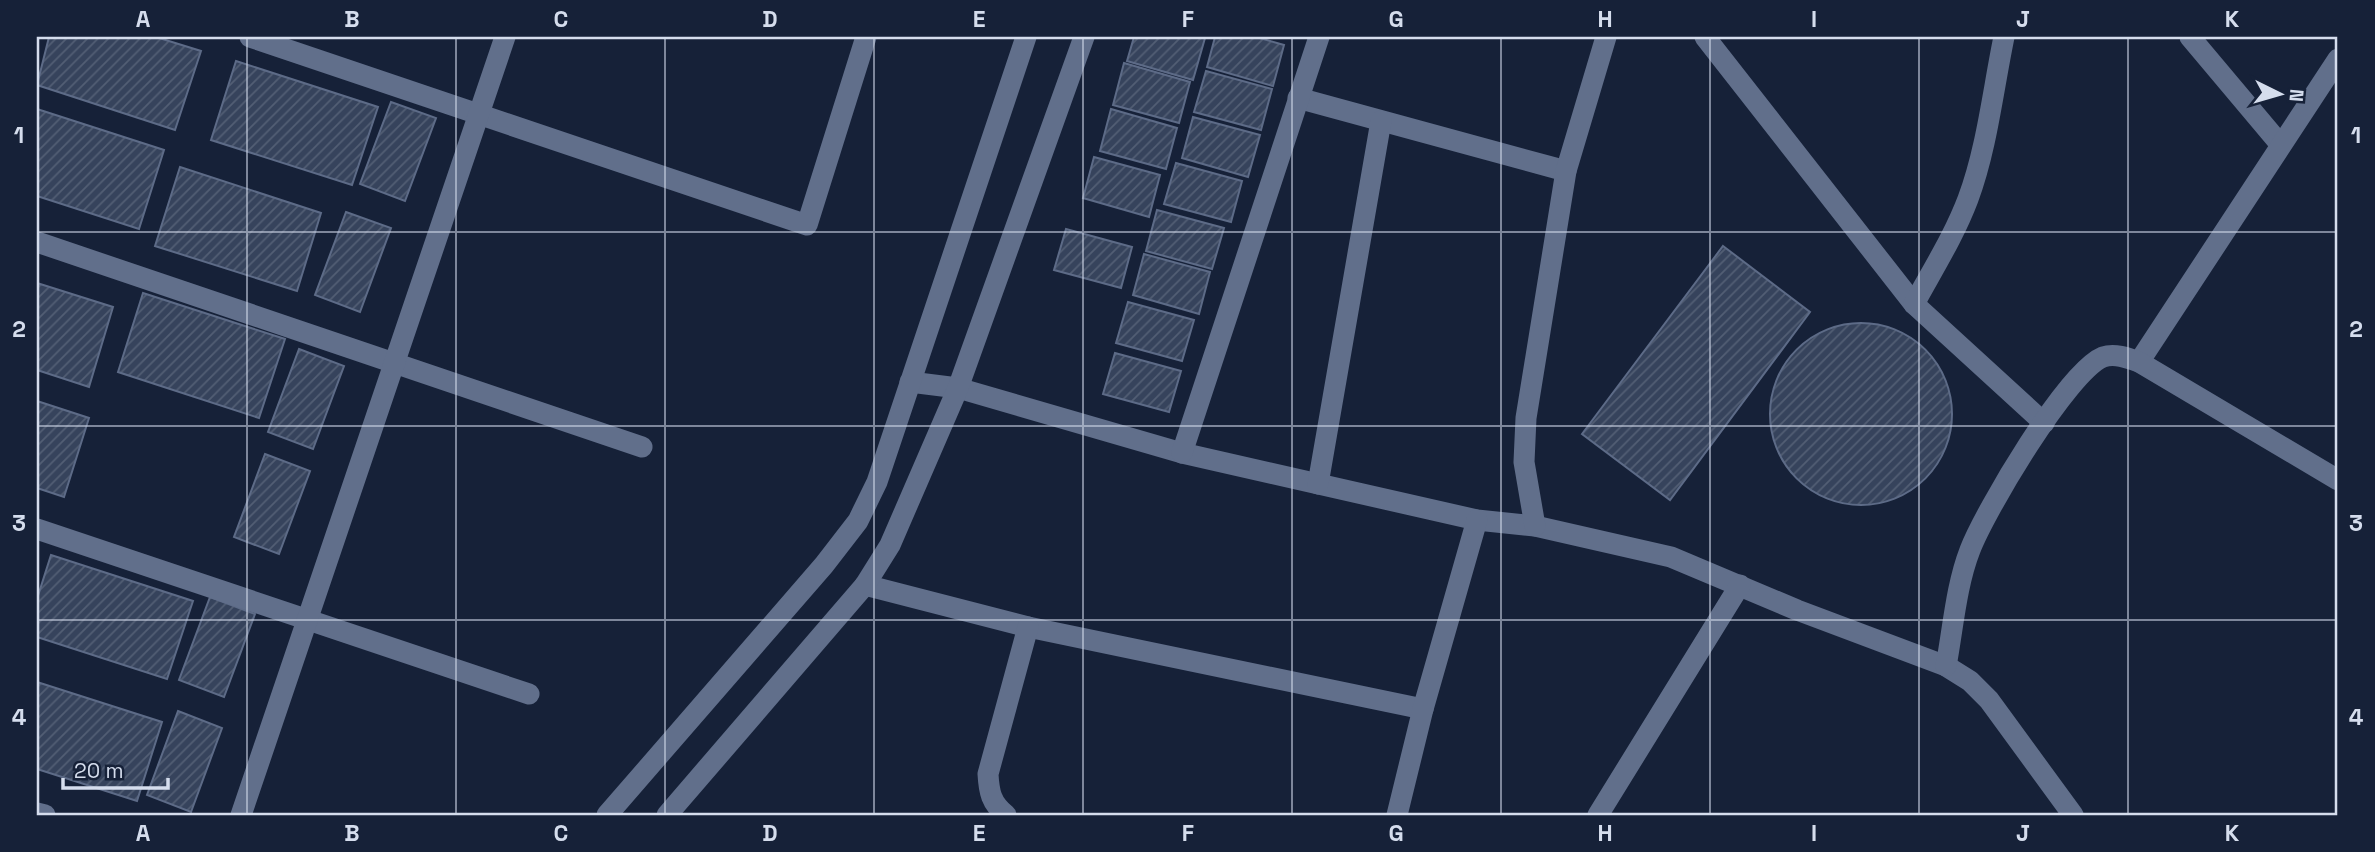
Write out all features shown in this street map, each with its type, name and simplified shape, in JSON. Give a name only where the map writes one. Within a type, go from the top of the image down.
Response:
[{"type":"street","points":[[250,37],[807,225],[866,37]]},
{"type":"street","points":[[241,815],[309,621],[392,362],[505,37]]},
{"type":"street","points":[[607,815],[824,565],[858,521],[877,482],[1026,37]]},
{"type":"street","points":[[667,815],[865,585],[890,545],[958,388],[1084,37]]},
{"type":"street","points":[[1182,453],[1319,37]]},
{"type":"street","points":[[1535,526],[1524,462],[1526,418],[1566,171],[1606,37]]},
{"type":"street","points":[[1705,37],[1914,304],[2044,423]]},
{"type":"street","points":[[1914,304],[1956,228],[1969,196],[2004,37]]},
{"type":"street","points":[[2190,37],[2280,144]]},
{"type":"street","points":[[2139,362],[2338,59]]},
{"type":"street","points":[[1297,98],[1566,171]]},
{"type":"street","points":[[1318,484],[1381,121]]},
{"type":"street","points":[[37,242],[642,447]]},
{"type":"street","points":[[1946,666],[1969,552],[1991,505],[2044,423],[2087,367],[2104,356],[2119,356],[2139,362],[2338,480]]},
{"type":"street","points":[[910,383],[958,388],[1182,453],[1477,520],[1535,526],[1671,557],[1797,610],[1946,666],[1970,681],[1989,699],[2073,815]]},
{"type":"street","points":[[1397,815],[1423,709],[1477,520]]},
{"type":"street","points":[[37,529],[529,694]]},
{"type":"street","points":[[865,585],[1028,627],[1423,709]]},
{"type":"street","points":[[1598,815],[1740,585]]},
{"type":"street","points":[[1006,815],[995,806],[989,794],[988,774],[1028,627]]},
{"type":"street","points":[[37,813],[45,815]]},
{"type":"building","points":[[49,37],[156,37],[201,51],[175,130],[37,85]]},
{"type":"building","points":[[1134,37],[1205,38],[1193,80],[1127,61]]},
{"type":"building","points":[[1215,37],[1256,37],[1284,45],[1273,86],[1207,67]]},
{"type":"building","points":[[236,61],[378,107],[352,185],[211,140]]},
{"type":"building","points":[[1124,63],[1190,82],[1179,123],[1113,105]]},
{"type":"building","points":[[1206,71],[1272,89],[1261,130],[1194,112]]},
{"type":"building","points":[[391,102],[436,118],[405,201],[360,184]]},
{"type":"building","points":[[37,109],[164,150],[139,229],[37,196]]},
{"type":"building","points":[[1111,109],[1177,128],[1166,169],[1100,151]]},
{"type":"building","points":[[1193,117],[1260,135],[1248,177],[1182,158]]},
{"type":"building","points":[[1094,157],[1160,175],[1149,217],[1083,198]]},
{"type":"building","points":[[1176,163],[1242,181],[1231,222],[1164,204]]},
{"type":"building","points":[[180,167],[321,213],[297,291],[155,246]]},
{"type":"building","points":[[1157,210],[1224,228],[1212,269],[1146,251]]},
{"type":"building","points":[[346,212],[391,228],[360,312],[315,295]]},
{"type":"building","points":[[1066,229],[1132,247],[1121,288],[1054,270]]},
{"type":"building","points":[[1723,246],[1810,312],[1670,500],[1582,434]]},
{"type":"building","points":[[1144,254],[1210,272],[1199,314],[1133,295]]},
{"type":"building","points":[[37,283],[113,307],[89,387],[37,370]]},
{"type":"building","points":[[143,293],[285,339],[259,418],[118,372]]},
{"type":"building","points":[[1128,302],[1194,320],[1182,361],[1116,343]]},
{"type":"building","points":[[1861,323],[1896,330],[1912,338],[1925,350],[1937,363],[1945,379],[1952,414],[1945,449],[1937,465],[1925,478],[1912,490],[1896,498],[1861,505],[1826,498],[1810,490],[1797,478],[1785,465],[1777,449],[1770,414],[1777,379],[1785,363],[1797,350],[1810,338],[1826,330]]},
{"type":"building","points":[[299,349],[344,366],[313,449],[268,432]]},
{"type":"building","points":[[1115,353],[1181,371],[1169,412],[1103,394]]},
{"type":"building","points":[[37,401],[89,418],[64,497],[37,488]]},
{"type":"building","points":[[265,454],[310,471],[279,554],[234,537]]},
{"type":"building","points":[[51,555],[193,601],[167,679],[37,637],[37,599]]},
{"type":"building","points":[[210,597],[255,614],[224,697],[179,680]]},
{"type":"building","points":[[37,682],[162,722],[137,801],[37,769]]},
{"type":"building","points":[[178,711],[222,728],[191,812],[147,795]]}]
